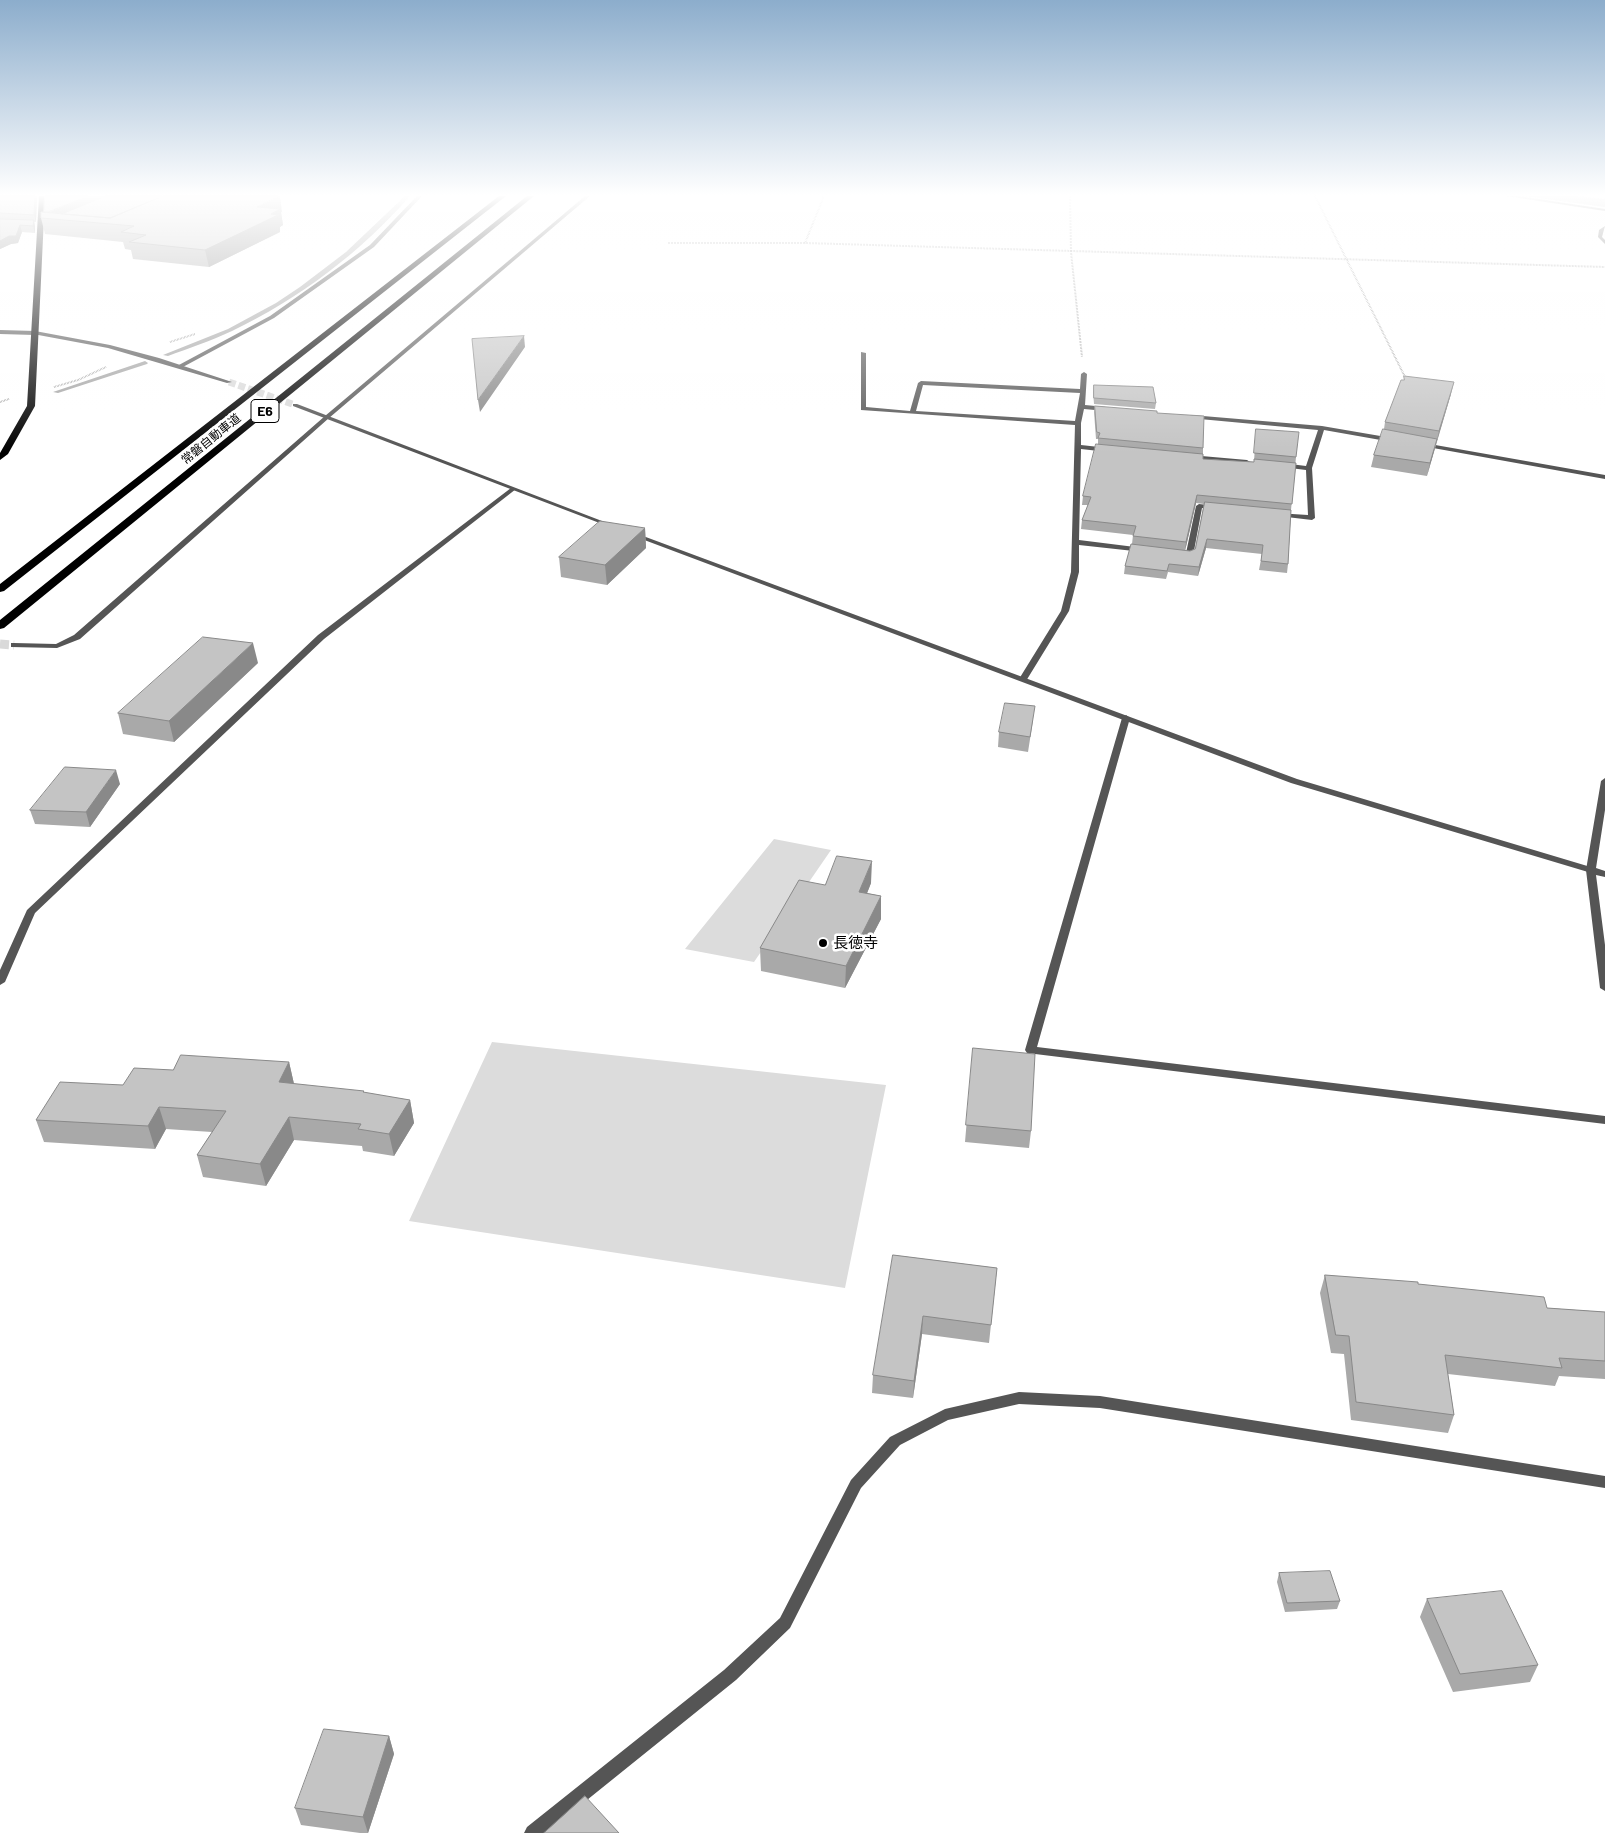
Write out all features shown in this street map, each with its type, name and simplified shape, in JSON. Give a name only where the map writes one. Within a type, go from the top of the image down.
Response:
[{"type":"highway","name":"常磐自動車道","points":[[0,590],[394,282]]},
{"type":"highway","name":"常磐自動車道","points":[[0,626],[425,282]]},
{"type":"main road","points":[[0,458],[31,406],[35,282]]},
{"type":"street","points":[[179,367],[272,317],[322,282]]},
{"type":"street","points":[[14,646],[56,646],[77,637],[327,417],[487,282]]},
{"type":"street","points":[[0,332],[34,333],[78,339],[229,382]]},
{"type":"street","points":[[863,353],[863,409],[1078,423]]},
{"type":"street","points":[[1023,679],[1065,612],[1075,572],[1078,423],[1082,407],[1084,374]]},
{"type":"street","points":[[912,413],[921,383],[1082,391]]},
{"type":"street","points":[[295,405],[513,489],[1294,781],[1605,874]]},
{"type":"street","points":[[1082,407],[1111,410]]},
{"type":"street","points":[[1188,416],[1322,428],[1400,441]]},
{"type":"street","points":[[1274,514],[1312,518],[1309,468],[1322,428]]},
{"type":"street","points":[[1420,445],[1605,477]]},
{"type":"street","points":[[1079,447],[1117,450]]},
{"type":"street","points":[[1184,456],[1251,462]]},
{"type":"street","points":[[1270,464],[1309,468]]},
{"type":"street","points":[[0,982],[31,912],[38,905],[320,637],[513,489]]},
{"type":"street","points":[[1170,553],[1189,556],[1200,506],[1228,509]]},
{"type":"street","points":[[1076,542],[1152,551]]},
{"type":"street","points":[[1126,718],[1031,1050],[1605,1120]]},
{"type":"street","points":[[1605,781],[1591,870],[1605,988]]},
{"type":"street","points":[[533,1833],[730,1675],[785,1623],[856,1484],[895,1441],[945,1415],[1020,1398],[1100,1402],[1605,1482]]},
{"type":"path","points":[[1074,282],[1084,374]]},
{"type":"path","points":[[1357,282],[1408,383]]},
{"type":"path","points":[[32,393],[78,380],[133,354],[196,334]]},
{"type":"shaded area","points":[[774,839],[831,850],[754,962],[685,949]]},
{"type":"shaded area","points":[[492,1042],[886,1085],[845,1288],[409,1221]]},
{"type":"building","points":[[524,336],[478,400],[472,339]]},
{"type":"building","points":[[1404,376],[1454,382],[1439,431],[1385,422],[1401,380],[1404,380]]},
{"type":"building","points":[[1094,385],[1153,387],[1156,403],[1094,398]]},
{"type":"building","points":[[1095,406],[1204,416],[1203,448],[1098,438],[1100,433],[1097,432]]},
{"type":"building","points":[[1256,429],[1299,432],[1296,457],[1254,453]]},
{"type":"building","points":[[1383,429],[1437,439],[1430,463],[1374,455]]},
{"type":"building","points":[[1096,444],[1203,454],[1203,459],[1254,462],[1254,459],[1296,463],[1292,504],[1197,495],[1186,542],[1133,536],[1136,526],[1082,520],[1091,497],[1083,496]]},
{"type":"building","points":[[1205,502],[1291,510],[1288,564],[1261,561],[1263,545],[1207,539],[1199,567],[1169,564],[1167,571],[1125,566],[1131,544],[1190,551],[1195,549]]},
{"type":"building","points":[[600,521],[645,528],[605,565],[559,557]]},
{"type":"building","points":[[203,637],[253,643],[169,721],[118,713]]},
{"type":"building","points":[[1005,703],[1035,706],[1030,737],[999,732]]},
{"type":"building","points":[[65,767],[116,770],[86,812],[30,810]]},
{"type":"building","points":[[837,856],[872,861],[859,892],[881,896],[846,966],[760,948],[799,880],[825,885]]},
{"type":"building","points":[[973,1048],[1035,1054],[1031,1131],[966,1125]]},
{"type":"building","points":[[181,1055],[289,1062],[279,1082],[364,1091],[410,1100],[389,1134],[358,1129],[361,1124],[289,1117],[260,1164],[197,1155],[226,1111],[159,1107],[148,1126],[36,1120],[60,1082],[123,1085],[134,1068],[173,1070]]},
{"type":"building","points":[[893,1255],[997,1268],[991,1325],[923,1316],[914,1381],[873,1375]]},
{"type":"building","points":[[1325,1275],[1418,1282],[1418,1284],[1544,1297],[1547,1308],[1605,1312],[1605,1361],[1559,1358],[1562,1368],[1445,1355],[1454,1415],[1356,1402],[1349,1336],[1336,1335]]},
{"type":"building","points":[[1330,1571],[1340,1601],[1287,1603],[1279,1573]]},
{"type":"building","points":[[1502,1591],[1538,1665],[1460,1674],[1427,1599]]},
{"type":"building","points":[[324,1729],[389,1736],[363,1817],[295,1808]]},
{"type":"building","points":[[585,1796],[619,1833],[544,1833]]},
{"type":"waterway","points":[[166,355],[222,334],[254,318],[311,282]]},
{"type":"waterway","points":[[56,392],[145,363]]},
{"type":"tunnel","points":[[229,382],[295,405]]},
{"type":"tunnel","points":[[0,644],[14,645]]},
{"type":"place","name":"長徳寺","points":[[823,943]]}]
